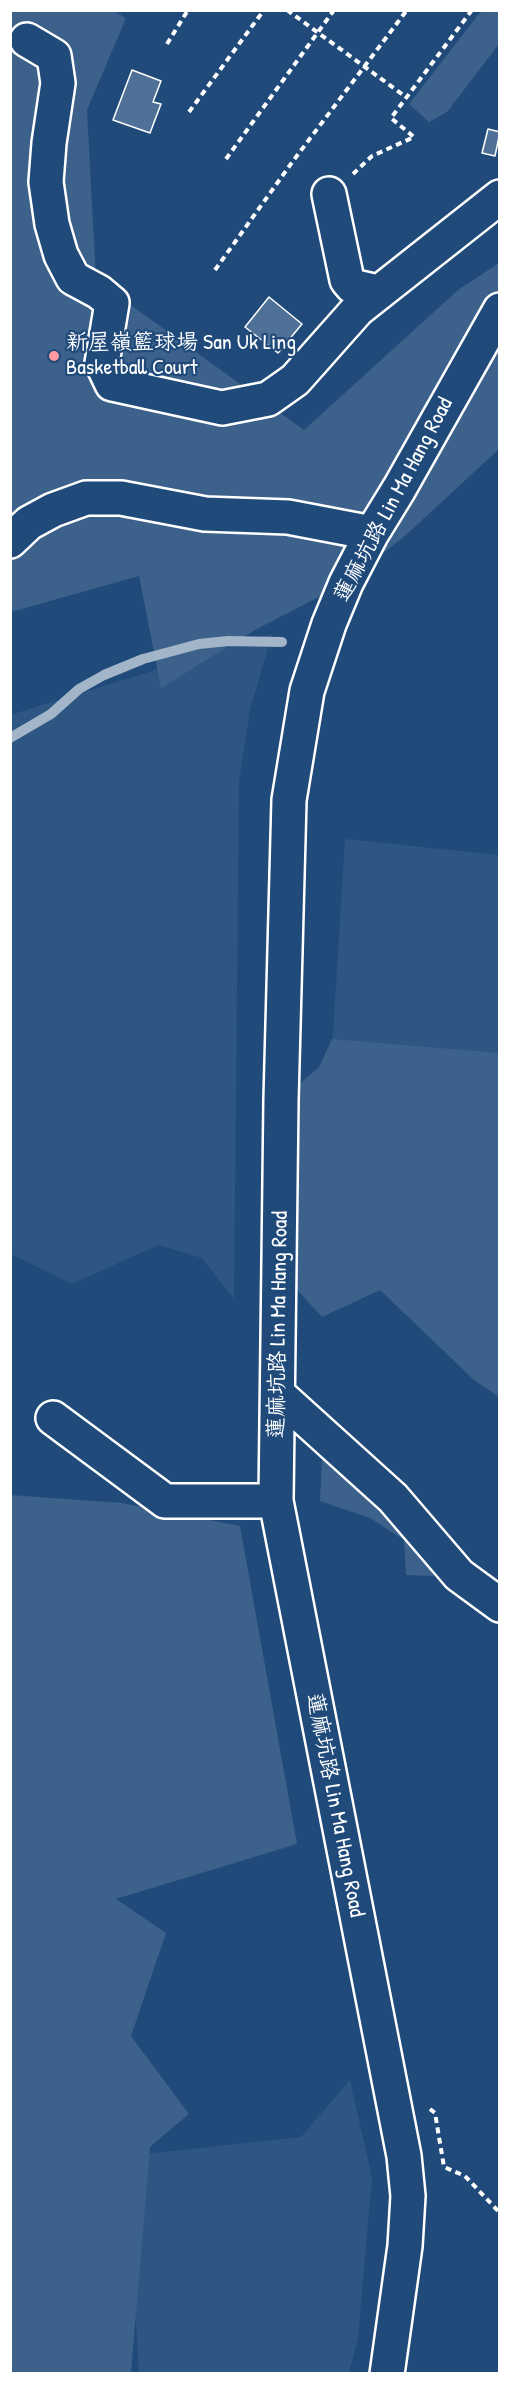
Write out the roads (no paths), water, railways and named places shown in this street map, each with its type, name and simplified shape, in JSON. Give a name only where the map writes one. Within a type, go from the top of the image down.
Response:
[{"type":"street","points":[[27,40],[54,56],[58,82],[46,182],[52,224],[61,255],[73,278],[99,292],[112,303],[102,363],[112,384],[222,408],[268,399],[295,380],[358,309],[500,197]]},
{"type":"street","points":[[329,194],[347,280],[352,286],[378,292]]},
{"type":"street","name":"蓮麻坑路 Lin Ma Hang Road","points":[[387,2373],[405,2246],[408,2196],[404,2156],[276,1502],[281,1100],[289,800],[306,691],[333,614],[372,533],[500,310]]},
{"type":"street","points":[[10,541],[29,523],[45,514],[86,498],[121,498],[205,514],[288,517],[372,533]]},
{"type":"street","points":[[278,1394],[393,1498],[459,1575],[500,1605]]},
{"type":"street","points":[[54,1418],[165,1501],[276,1502]]},
{"type":"waterway","points":[[10,738],[51,714],[79,689],[104,675],[143,659],[199,644],[228,641],[282,642]]},
{"type":"place","name":"新屋嶺籃球場 San Uk Ling Basketball Court","points":[[54,356]]}]
